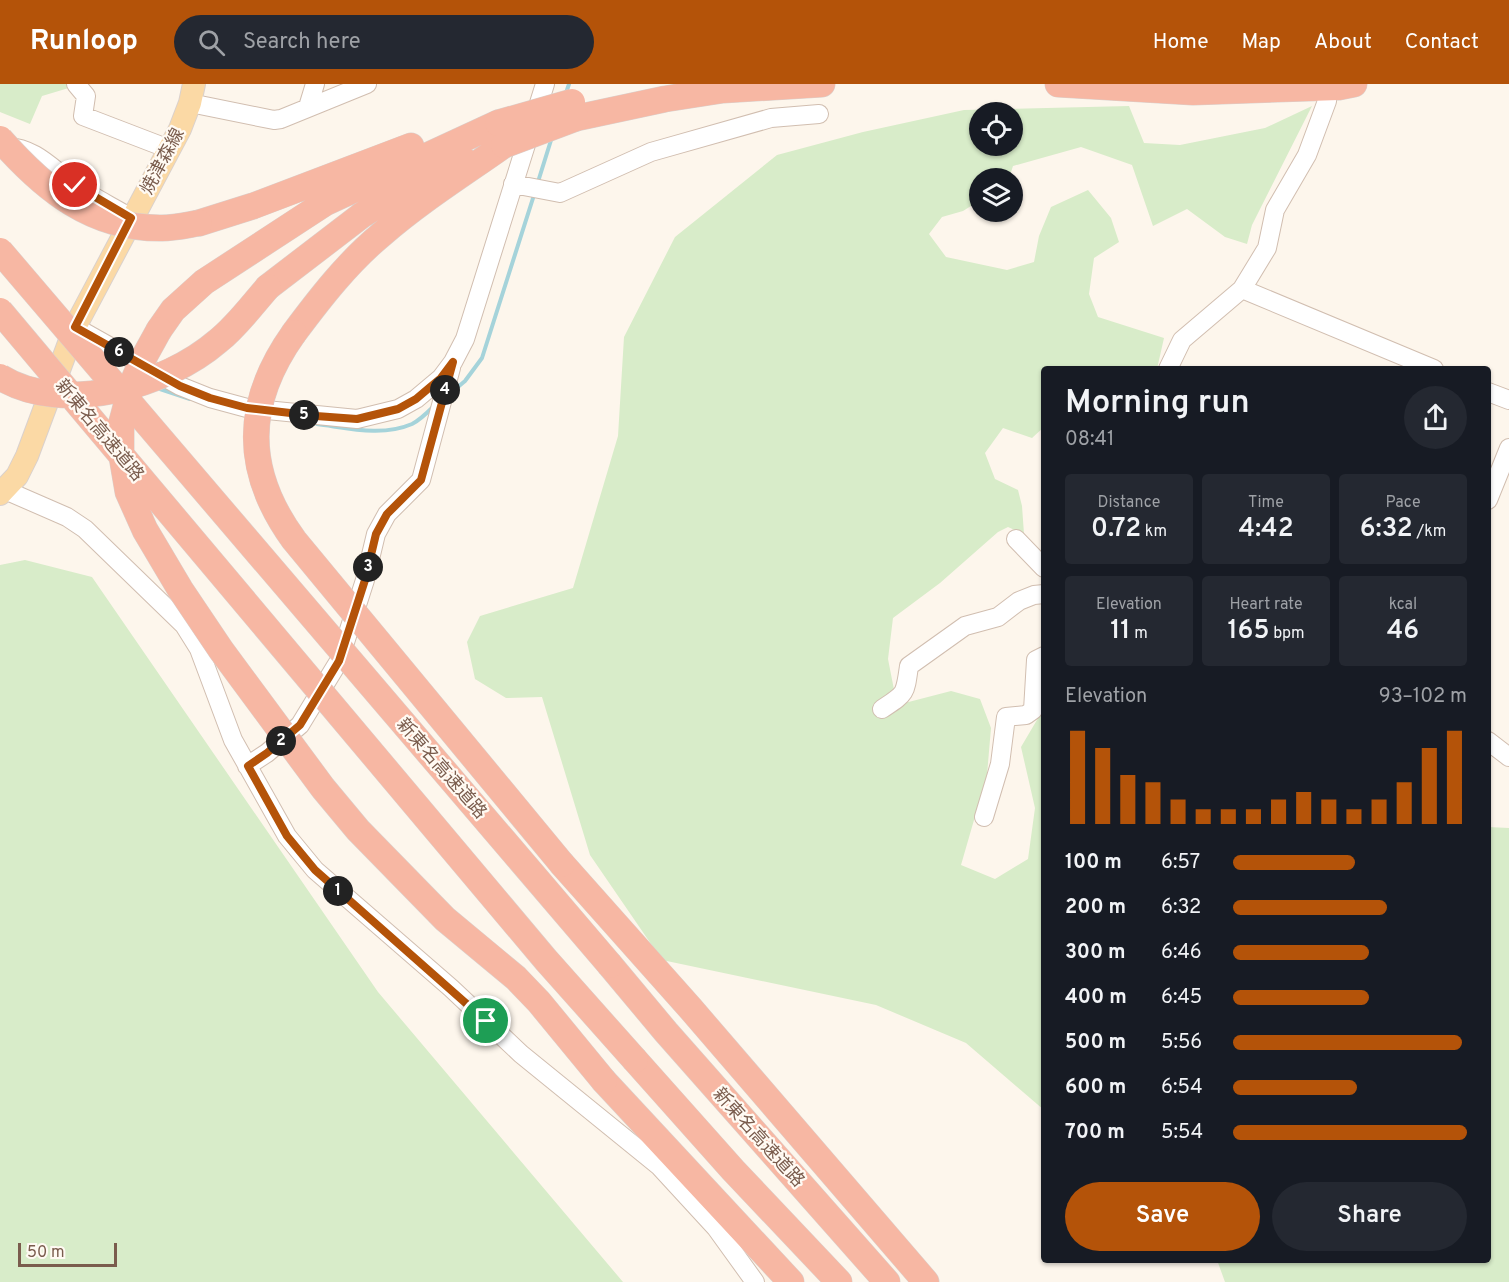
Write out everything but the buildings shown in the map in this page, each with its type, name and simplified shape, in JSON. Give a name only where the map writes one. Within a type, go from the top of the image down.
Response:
[{"type":"highway","points":[[663,84],[501,134],[325,203],[204,282],[173,310],[143,359],[132,384],[121,425],[121,451],[128,492],[145,530],[180,589],[221,650],[337,805],[358,830],[445,919],[516,978],[539,1002],[604,1081],[791,1282]]},
{"type":"highway","points":[[574,110],[723,90],[822,84]]},
{"type":"highway","points":[[1058,84],[1193,92],[1333,87],[1354,84]]},
{"type":"highway","points":[[0,140],[39,181],[63,199],[96,216],[137,227],[164,228],[199,223],[253,206],[415,145],[501,134]]},
{"type":"highway","points":[[0,377],[31,390],[67,395],[106,392],[147,383],[180,368],[220,340],[268,287],[338,233],[398,192],[501,134]]},
{"type":"highway","points":[[501,134],[380,235],[330,287],[294,333],[267,381],[260,402],[256,428],[257,456],[261,472],[276,512],[294,540],[562,864],[691,1009],[926,1282]]},
{"type":"highway","name":"新東名高速道路","points":[[0,251],[666,1032],[888,1282]]},
{"type":"highway","name":"新東名高速道路","points":[[0,311],[546,960],[733,1170],[839,1282]]},
{"type":"main road","name":"焼津森線","points":[[2,492],[17,476],[27,456],[75,327],[180,129],[192,94]]},
{"type":"street","points":[[76,84],[86,96],[83,116],[169,149]]},
{"type":"street","points":[[308,107],[315,84]]},
{"type":"street","points":[[192,94],[274,120],[367,84]]},
{"type":"street","points":[[248,766],[300,725],[339,661],[365,580],[376,534],[387,514],[421,480],[453,362],[465,339],[545,84]]},
{"type":"street","points":[[1169,366],[1182,340],[1242,289],[1267,248],[1275,210],[1307,155],[1327,101]]},
{"type":"street","points":[[513,184],[560,193],[651,152],[771,118],[819,114]]},
{"type":"street","points":[[0,147],[14,147],[36,154],[75,185],[131,218]]},
{"type":"street","points":[[1242,289],[1427,366]]},
{"type":"street","points":[[75,327],[180,386],[210,398],[247,408],[316,416],[357,419],[398,409],[416,399],[435,383],[453,362]]},
{"type":"street","points":[[1491,393],[1509,400]]},
{"type":"street","points":[[1491,493],[1509,448]]},
{"type":"street","points":[[2,492],[67,517],[86,529],[184,625],[199,649],[233,740],[287,836],[315,870],[451,988],[522,1054],[659,1166],[716,1228],[755,1282]]},
{"type":"street","points":[[1016,539],[1041,565]]},
{"type":"street","points":[[882,709],[906,690],[909,666],[965,627],[998,617],[1019,601],[1041,594]]},
{"type":"street","points":[[984,817],[1000,764],[1006,717],[1026,715],[1033,710],[1036,660],[1041,658]]},
{"type":"street","points":[[1491,743],[1509,757]]},
{"type":"green space","points":[[0,84],[70,84],[72,87],[42,96],[30,124],[0,112]]},
{"type":"green space","points":[[1129,106],[1144,143],[1180,145],[1265,128],[1312,106],[1252,225],[1247,244],[1225,237],[1187,209],[1153,226],[1132,165],[1081,147],[1012,168],[969,168],[969,207],[942,217],[929,234],[946,257],[1007,270],[1034,262],[1039,236],[1051,207],[1088,190],[1111,218],[1119,242],[1094,258],[1089,294],[1098,317],[1164,338],[1158,366],[1041,366],[1041,430],[1032,438],[1003,428],[985,453],[995,479],[1018,490],[1022,506],[1024,534],[1008,527],[998,532],[940,583],[893,618],[888,659],[897,705],[951,691],[980,699],[991,728],[987,775],[961,865],[995,879],[1028,859],[1035,808],[1021,747],[1041,713],[1041,1107],[966,1043],[876,1005],[662,960],[590,855],[542,697],[506,698],[475,679],[467,642],[480,616],[573,588],[618,436],[624,337],[675,237],[777,155],[863,132],[964,110],[969,110],[969,156],[1023,156],[1023,109]]},
{"type":"green space","points":[[25,560],[92,577],[378,992],[623,1282],[0,1282],[0,565]]},
{"type":"green space","points":[[1491,827],[1509,828],[1509,1282],[1225,1282],[1218,1263],[1491,1263]]},
{"type":"waterway","points":[[566,93],[569,84]]},
{"type":"waterway","points":[[537,185],[552,137]]},
{"type":"waterway","points":[[452,392],[465,381],[482,358],[534,195]]},
{"type":"waterway","points":[[157,388],[190,399]]},
{"type":"waterway","points":[[317,424],[365,430],[389,430],[412,424],[434,406]]},
{"type":"route","points":[[75,185],[131,218],[75,327],[180,386],[210,398],[247,408],[357,419],[398,409],[416,399],[441,378],[453,362],[421,480],[387,514],[376,534],[365,580],[339,661],[300,725],[248,766],[287,836],[315,870],[486,1021]]}]
